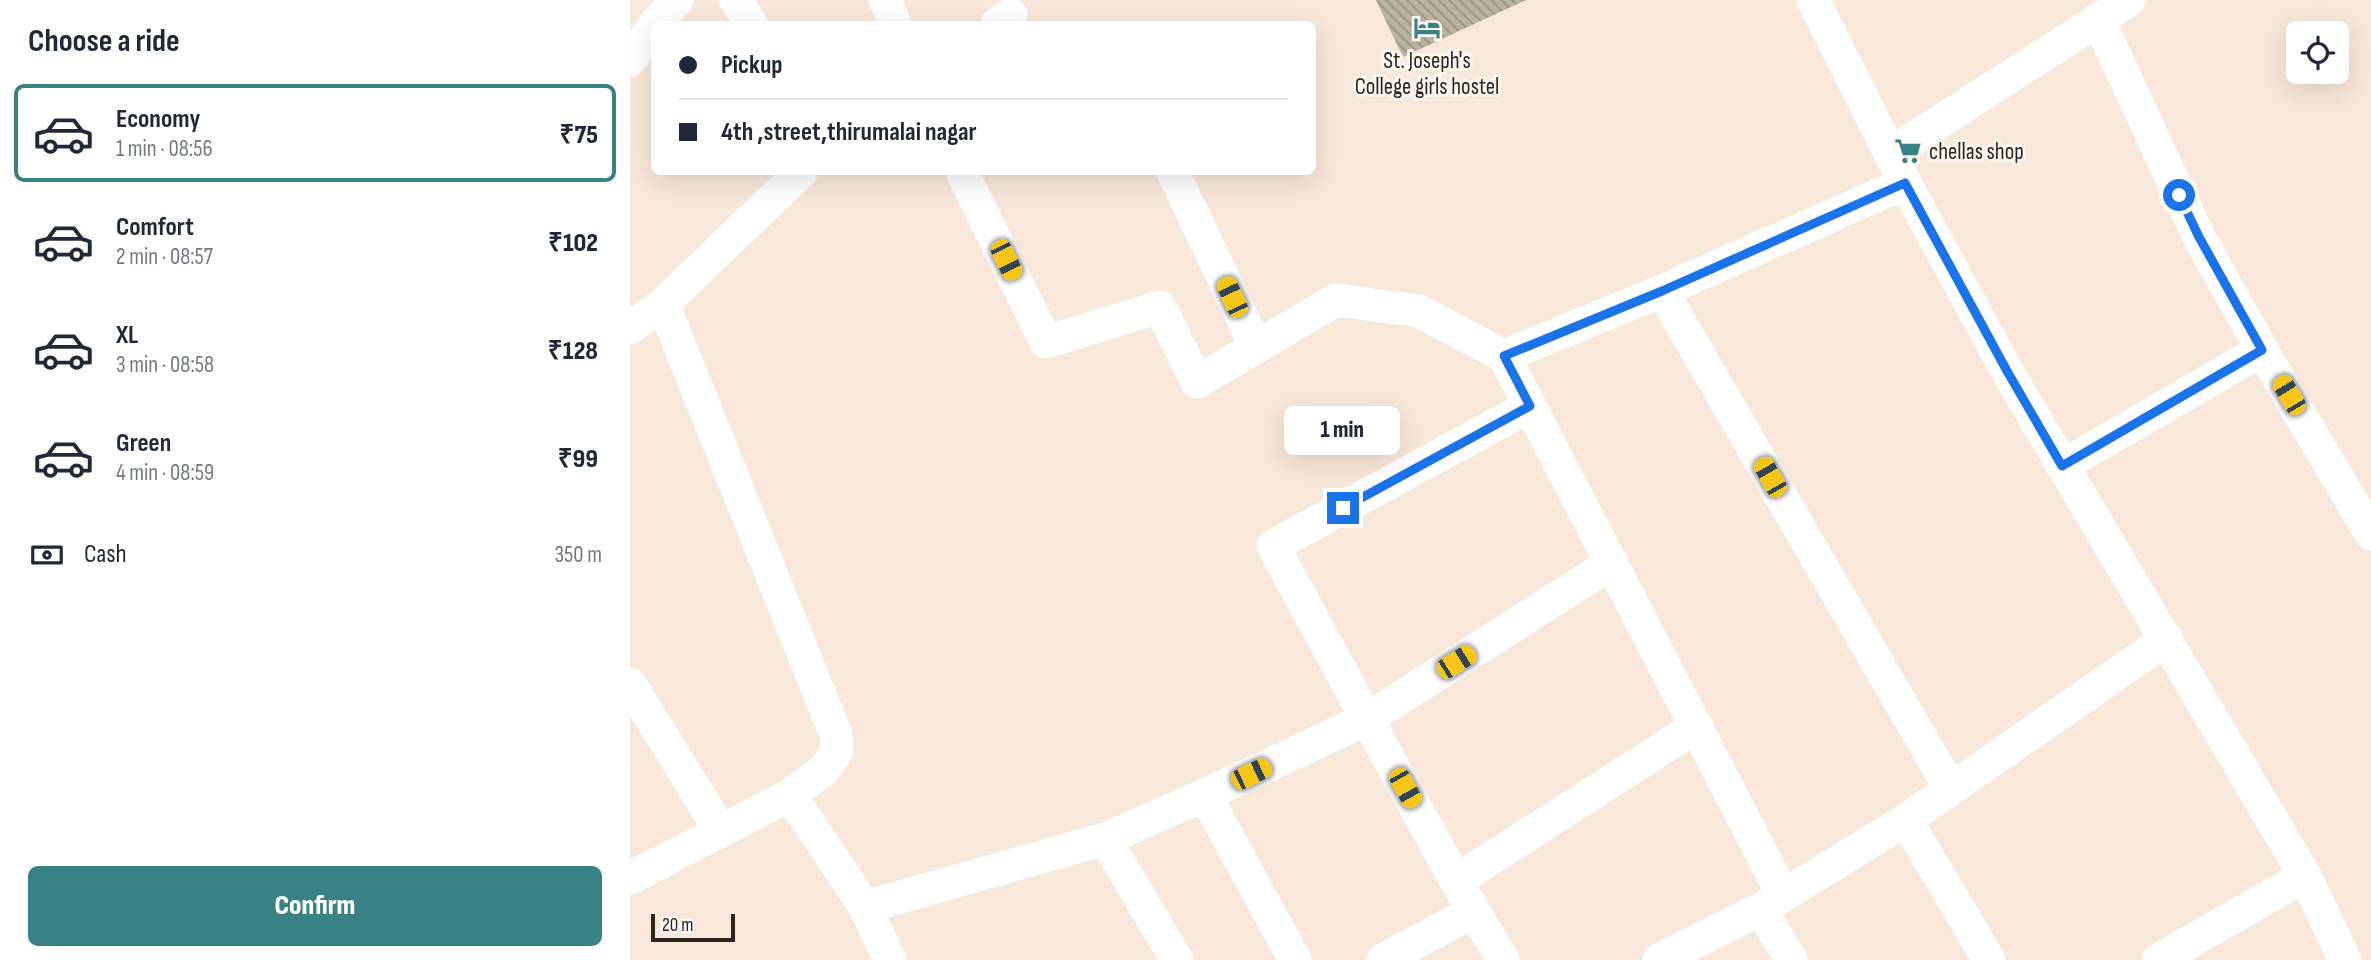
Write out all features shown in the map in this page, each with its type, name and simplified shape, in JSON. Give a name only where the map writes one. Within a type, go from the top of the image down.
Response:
[{"type":"street","points":[[659,21],[677,0]]},
{"type":"street","points":[[736,0],[749,21]]},
{"type":"street","points":[[885,0],[894,21]]},
{"type":"street","points":[[1813,0],[1905,183],[2007,371],[2305,876],[2345,960]]},
{"type":"street","points":[[1891,153],[2129,0]]},
{"type":"street","points":[[2098,19],[2199,237],[2262,350],[2371,534]]},
{"type":"street","points":[[630,61],[651,31]]},
{"type":"street","points":[[630,328],[663,304],[798,175]]},
{"type":"street","points":[[963,175],[1046,342],[1160,307],[1197,382],[1336,300],[1419,311],[1504,356],[1697,726],[1772,902],[1791,960]]},
{"type":"street","points":[[1174,175],[1256,347]]},
{"type":"street","points":[[1504,356],[1662,291],[1905,183]]},
{"type":"street","points":[[1662,291],[1950,789]]},
{"type":"street","points":[[630,878],[790,796],[824,770],[836,751],[835,735],[663,304]]},
{"type":"street","points":[[2062,466],[2262,350]]},
{"type":"street","points":[[1503,960],[1455,881],[1273,546],[1530,406]]},
{"type":"street","points":[[865,907],[1105,839],[1205,795],[1367,719],[1612,563]]},
{"type":"street","points":[[1658,960],[1772,902],[1906,820],[2167,639]]},
{"type":"street","points":[[630,684],[720,830]]},
{"type":"street","points":[[1455,881],[1697,726]]},
{"type":"street","points":[[1205,795],[1295,960]]},
{"type":"street","points":[[790,796],[865,907],[890,960]]},
{"type":"street","points":[[1906,820],[1989,960]]},
{"type":"street","points":[[1105,839],[1177,960]]},
{"type":"street","points":[[2158,960],[2305,876]]},
{"type":"street","points":[[1383,960],[1474,911]]},
{"type":"building","name":"St. Joseph's College girls hostel","points":[[1376,0],[1526,0],[1403,57]]},
{"type":"place","name":"St. Joseph's College girls hostel","points":[[1427,28]]},
{"type":"place","name":"chellas shop","points":[[1908,151]]},
{"type":"route","points":[[1343,508],[1530,406],[1504,356],[1662,291],[1905,183],[2062,466],[2262,350],[2199,237],[2179,195]]}]
